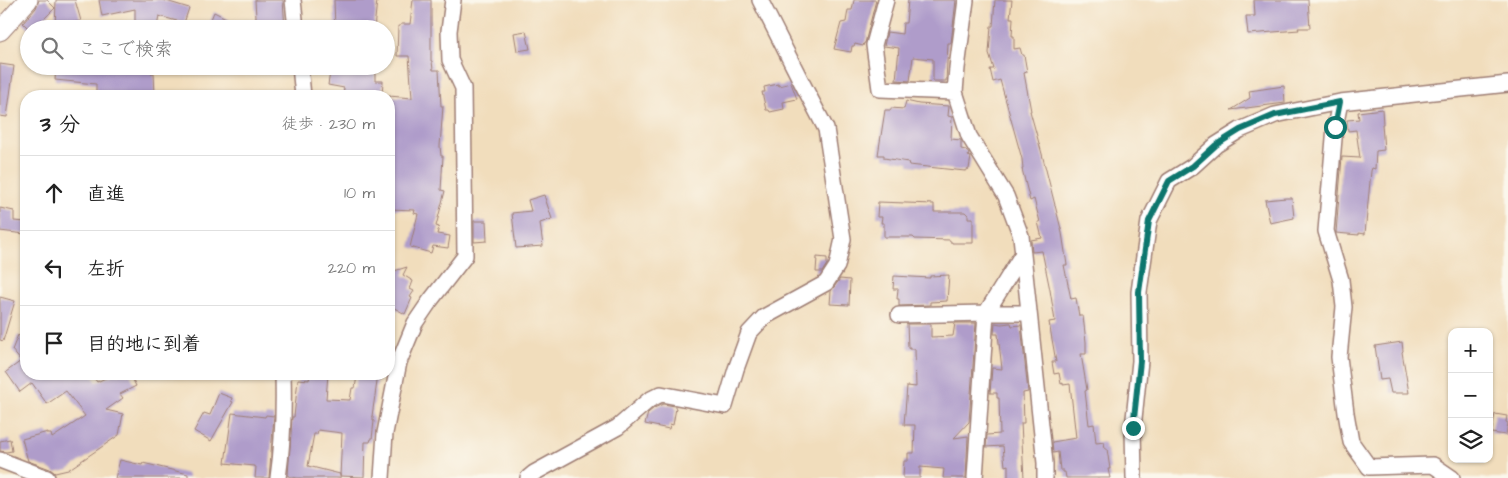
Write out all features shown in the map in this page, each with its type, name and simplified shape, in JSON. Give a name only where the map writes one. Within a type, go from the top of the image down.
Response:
[{"type":"main road","points":[[0,31],[28,0]]},
{"type":"street","points":[[293,0],[295,20]]},
{"type":"street","points":[[382,478],[385,433],[399,362],[415,322],[465,256],[463,88],[450,60],[449,31],[453,0]]},
{"type":"street","points":[[528,478],[534,472],[618,427],[649,400],[661,394],[725,406],[749,333],[764,317],[826,283],[837,266],[844,239],[826,129],[760,0]]},
{"type":"street","points":[[886,0],[874,44],[880,89],[956,92]]},
{"type":"street","points":[[966,0],[957,68],[956,92],[969,136],[1006,196],[1021,236],[1045,478]]},
{"type":"street","points":[[301,75],[302,90]]},
{"type":"street","points":[[1134,478],[1133,428],[1140,361],[1139,292],[1149,221],[1169,181],[1193,166],[1216,145],[1240,130],[1275,115],[1340,102],[1508,84]]},
{"type":"street","points":[[1340,102],[1335,127],[1326,231],[1341,280],[1344,308],[1339,357],[1351,442],[1369,467],[1433,465],[1452,478]]},
{"type":"street","points":[[975,478],[986,313],[1022,255]]},
{"type":"street","points":[[899,315],[1029,313]]},
{"type":"street","points":[[278,478],[284,402],[283,380]]},
{"type":"street","points":[[0,460],[47,478]]},
{"type":"building","points":[[39,0],[47,0],[55,8],[43,20],[26,20],[36,8]]},
{"type":"building","points":[[56,0],[75,0],[81,20],[55,20]]},
{"type":"building","points":[[99,0],[163,0],[189,8],[185,20],[173,20],[159,16],[158,20],[135,20],[135,9],[102,16]]},
{"type":"building","points":[[255,0],[283,0],[284,20],[255,20]]},
{"type":"building","points":[[334,0],[377,0],[375,20],[335,20]]},
{"type":"building","points":[[413,0],[431,0],[431,61],[433,70],[439,70],[441,106],[443,106],[440,146],[441,156],[443,156],[441,190],[445,191],[436,226],[439,227],[437,234],[450,236],[448,248],[433,246],[431,253],[410,247],[418,214],[414,213],[415,210],[395,209],[395,97],[412,98],[409,56],[397,56],[398,26],[410,24]]},
{"type":"building","points":[[854,0],[876,0],[865,43],[863,46],[855,44],[852,46],[851,52],[834,49],[841,23],[846,22],[848,10],[852,10]]},
{"type":"building","points":[[908,0],[956,0],[951,43],[948,43],[946,81],[933,81],[933,59],[913,57],[910,81],[896,80],[899,48],[884,46],[887,32],[902,34],[903,23],[906,23]]},
{"type":"building","points":[[995,0],[1012,0],[1010,18],[1013,18],[1012,36],[1014,36],[1014,49],[1020,48],[1022,55],[1024,55],[1027,72],[1024,73],[1030,111],[1062,233],[1067,265],[1064,265],[1071,299],[1076,298],[1079,316],[1083,316],[1086,354],[1081,354],[1087,390],[1085,391],[1089,425],[1094,424],[1096,443],[1104,442],[1105,449],[1107,449],[1110,478],[1066,478],[1065,472],[1060,470],[1058,452],[1053,453],[1052,442],[1076,438],[1070,384],[1061,384],[1059,373],[1054,374],[1052,362],[1056,362],[1049,322],[1055,321],[1050,290],[1042,251],[1032,252],[1031,240],[1042,238],[1038,222],[1040,222],[1034,199],[1030,201],[1022,169],[1022,159],[1000,80],[993,82],[990,69],[994,69],[989,53]]},
{"type":"building","points":[[1254,0],[1308,0],[1310,28],[1248,34],[1246,16],[1255,16]]},
{"type":"building","points":[[214,12],[230,20],[211,20]]},
{"type":"building","points":[[526,31],[530,49],[517,51],[514,33]]},
{"type":"building","points":[[0,64],[14,66],[7,117],[0,116]]},
{"type":"building","points":[[55,75],[154,75],[155,90],[96,90],[96,84],[55,80]]},
{"type":"building","points":[[330,75],[375,75],[375,81],[383,81],[382,90],[344,90],[344,88],[328,85]]},
{"type":"building","points":[[791,83],[797,99],[783,102],[784,109],[770,112],[766,110],[762,92],[765,92],[764,87]]},
{"type":"building","points":[[1284,86],[1285,103],[1231,110],[1250,98],[1249,91]]},
{"type":"building","points":[[906,101],[949,106],[948,116],[952,117],[951,139],[961,140],[961,149],[966,150],[969,154],[968,156],[971,157],[969,169],[965,171],[909,165],[908,162],[884,158],[884,155],[878,155],[885,110],[891,110],[891,108],[904,109]]},
{"type":"building","points":[[1382,109],[1384,150],[1376,151],[1375,169],[1372,168],[1371,171],[1365,234],[1336,233],[1342,157],[1360,158],[1356,130],[1348,131],[1347,120],[1359,119],[1358,112]]},
{"type":"building","points":[[544,195],[552,219],[540,223],[543,246],[516,248],[512,213],[531,211],[528,200]]},
{"type":"building","points":[[1292,198],[1294,218],[1270,223],[1265,200]]},
{"type":"building","points":[[878,202],[934,204],[934,212],[965,212],[968,218],[973,218],[973,243],[952,243],[950,240],[915,239],[913,237],[884,237],[884,223],[881,223],[882,217],[877,217]]},
{"type":"building","points":[[0,208],[14,211],[14,221],[20,222],[20,233],[0,231]]},
{"type":"building","points":[[474,221],[486,221],[487,241],[474,242]]},
{"type":"building","points":[[817,257],[827,258],[827,264],[822,272],[816,272]]},
{"type":"building","points":[[407,267],[403,275],[413,281],[410,289],[414,291],[410,297],[412,298],[405,314],[395,308],[395,271]]},
{"type":"building","points":[[949,275],[947,301],[930,302],[930,305],[899,306],[899,299],[897,299],[898,289],[893,289],[894,276],[930,278],[930,276]]},
{"type":"building","points":[[840,279],[850,280],[849,305],[830,304],[831,291]]},
{"type":"building","points":[[0,297],[15,301],[3,341],[0,340]]},
{"type":"building","points":[[955,323],[976,323],[969,422],[954,438],[968,436],[966,478],[943,478],[944,469],[920,467],[920,478],[903,478],[904,461],[908,461],[908,453],[914,453],[915,425],[904,425],[907,386],[916,387],[915,349],[909,349],[910,347],[908,347],[907,324],[931,324],[931,337],[953,336]]},
{"type":"building","points":[[995,323],[1011,323],[1012,326],[1021,325],[1028,392],[1023,393],[1024,423],[1021,423],[1024,478],[1008,478],[1008,465],[1005,466],[1003,446],[986,447],[987,435],[1000,434],[999,398],[997,398],[997,393],[990,393],[992,368],[1002,369],[998,334],[994,334]]},
{"type":"building","points":[[18,335],[20,337],[20,360],[12,350]]},
{"type":"building","points":[[1402,342],[1409,393],[1391,393],[1388,379],[1380,380],[1375,346]]},
{"type":"building","points":[[20,362],[20,380],[96,380],[97,382],[101,380],[133,380],[136,386],[120,394],[123,398],[106,410],[123,414],[119,435],[68,470],[55,473],[50,469],[28,461],[22,439],[48,432],[52,438],[85,416],[66,391],[47,404],[32,383],[20,392],[6,372]]},
{"type":"building","points":[[298,380],[328,380],[326,399],[350,400],[352,388],[355,388],[356,380],[377,380],[372,416],[374,421],[372,439],[370,442],[365,442],[364,477],[297,478],[288,476],[292,417],[294,417]],"holes":[[[318,430],[342,433],[340,476],[340,474],[308,466],[314,434],[317,434]]]},
{"type":"building","points":[[219,393],[232,398],[231,401],[233,402],[211,441],[194,431],[204,413],[210,415]]},
{"type":"building","points":[[663,404],[675,406],[676,408],[673,425],[670,424],[669,429],[645,424],[648,413]]},
{"type":"building","points":[[232,413],[265,417],[266,415],[274,416],[269,478],[255,478],[256,467],[254,466],[225,463]]},
{"type":"building","points":[[1495,414],[1507,416],[1506,435],[1493,433]]},
{"type":"building","points":[[10,439],[12,451],[0,451],[0,441]]},
{"type":"building","points":[[120,460],[142,465],[143,463],[188,474],[188,478],[115,478]]},
{"type":"route","points":[[1133,428],[1140,361],[1139,292],[1149,221],[1169,181],[1193,166],[1216,145],[1240,130],[1275,115],[1340,102],[1335,127]]}]
